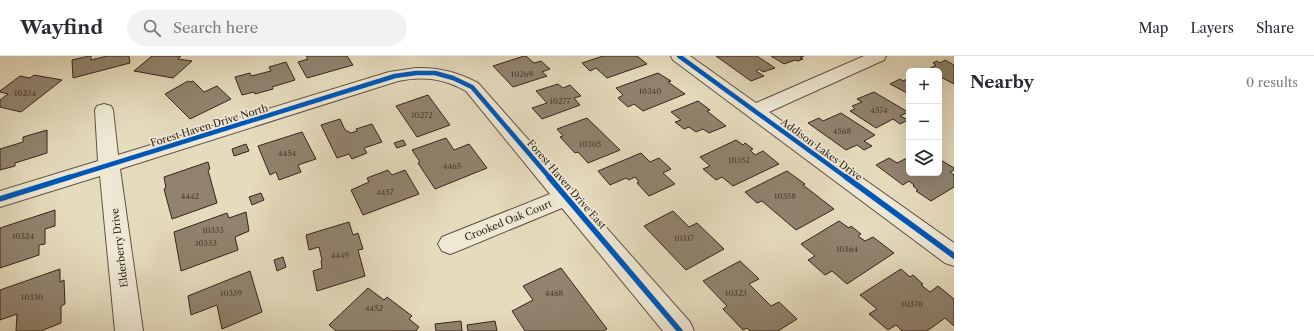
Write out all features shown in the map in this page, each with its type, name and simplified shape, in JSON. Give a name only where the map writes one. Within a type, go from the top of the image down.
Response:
[{"type":"street","name":"Addison Lakes Drive","points":[[679,56],[954,256]]},
{"type":"street","points":[[754,111],[878,56]]},
{"type":"street","name":"Forest Haven Drive North","points":[[0,199],[394,76],[425,72]]},
{"type":"street","name":"Forest Haven Drive East","points":[[425,72],[450,76],[472,87],[680,331]]},
{"type":"street","name":"Elderberry Drive","points":[[104,110],[109,165],[129,331]]},
{"type":"street","name":"Crooked Oak Court","points":[[450,244],[565,196]]},
{"type":"building","points":[[91,56],[91,60],[107,56],[129,56],[130,63],[73,78],[72,60]]},
{"type":"building","points":[[152,56],[181,56],[178,59],[192,61],[173,78],[134,71]]},
{"type":"building","points":[[306,56],[347,56],[353,65],[307,78],[298,62],[308,59]]},
{"type":"building","points":[[524,56],[534,63],[541,61],[550,69],[542,72],[547,76],[513,87],[493,66]]},
{"type":"building","points":[[603,56],[637,56],[647,64],[607,78],[596,68],[590,71],[582,63]]},
{"type":"building","points":[[716,56],[757,56],[775,68],[763,72],[759,69],[756,71],[764,76],[751,81]]},
{"type":"building","points":[[771,56],[804,56],[800,58],[803,59],[798,61],[795,60],[784,64]]},
{"type":"building","points":[[945,60],[954,65],[954,84],[942,78],[942,68],[931,68],[936,65],[933,63],[937,61],[940,63]]},
{"type":"building","points":[[286,62],[295,80],[272,87],[273,89],[255,94],[254,92],[242,95],[235,77],[250,73],[251,76],[271,71],[269,67]]},
{"type":"building","points":[[658,73],[671,81],[668,82],[685,94],[643,111],[634,104],[628,107],[618,98],[623,95],[616,88]]},
{"type":"building","points":[[34,75],[62,80],[21,112],[0,107],[0,100],[8,94],[0,91],[20,76],[30,78]]},
{"type":"building","points":[[900,79],[903,81],[906,80],[906,92],[890,84]]},
{"type":"building","points":[[188,81],[193,81],[204,92],[217,86],[231,99],[190,119],[165,94]]},
{"type":"building","points":[[558,84],[563,88],[570,85],[581,96],[574,98],[580,105],[542,119],[532,108],[547,103],[536,91]]},
{"type":"building","points":[[874,92],[906,111],[906,113],[900,116],[906,119],[906,121],[900,124],[893,119],[876,128],[850,111],[855,109],[852,106],[862,102],[857,99]]},
{"type":"building","points":[[428,95],[450,125],[417,137],[396,106]]},
{"type":"building","points":[[698,101],[710,110],[707,111],[726,126],[709,133],[703,129],[696,132],[689,127],[684,129],[675,122],[681,120],[671,112]]},
{"type":"building","points":[[841,113],[875,135],[864,141],[872,146],[864,150],[857,145],[846,150],[808,123],[819,118],[823,121]]},
{"type":"building","points":[[587,118],[620,150],[588,163],[578,152],[575,153],[560,137],[563,136],[557,129]]},
{"type":"building","points":[[340,119],[345,130],[351,133],[357,131],[356,129],[372,124],[382,142],[364,148],[367,153],[352,159],[349,154],[337,158],[321,125]]},
{"type":"building","points":[[47,130],[47,153],[15,163],[15,166],[0,170],[0,149],[23,142],[23,137]]},
{"type":"building","points":[[302,132],[316,159],[298,165],[301,172],[279,180],[276,172],[270,175],[258,146]]},
{"type":"building","points":[[446,138],[454,150],[469,144],[487,168],[435,189],[418,163],[420,162],[412,150]]},
{"type":"building","points":[[403,140],[406,145],[397,148],[394,143]]},
{"type":"building","points":[[736,140],[743,145],[745,143],[753,149],[750,150],[755,155],[763,151],[779,164],[733,186],[722,177],[716,180],[703,169],[710,166],[700,157]]},
{"type":"building","points":[[246,144],[249,151],[234,156],[232,149]]},
{"type":"building","points":[[641,153],[650,162],[659,158],[671,169],[663,173],[675,184],[649,196],[637,183],[639,182],[635,177],[629,180],[626,178],[610,185],[598,171]]},
{"type":"building","points":[[889,158],[897,163],[906,158],[906,176],[942,176],[942,161],[954,168],[954,170],[950,172],[954,175],[954,187],[931,201],[916,191],[918,190],[909,181],[903,185],[876,165]]},
{"type":"building","points":[[208,162],[210,169],[208,170],[217,203],[172,219],[164,189],[166,188],[164,177]]},
{"type":"building","points":[[388,170],[392,175],[405,170],[419,194],[363,215],[351,190],[369,182],[367,178]]},
{"type":"building","points":[[787,171],[805,184],[803,185],[834,209],[796,230],[762,201],[757,203],[745,192]]},
{"type":"building","points":[[261,193],[264,200],[252,205],[249,197]]},
{"type":"building","points":[[55,210],[55,226],[45,229],[45,244],[39,245],[39,255],[0,268],[0,228]]},
{"type":"building","points":[[673,211],[689,227],[697,223],[724,249],[686,270],[644,226]]},
{"type":"building","points":[[246,212],[249,231],[235,237],[238,250],[181,271],[174,232],[227,213],[229,218]]},
{"type":"building","points":[[839,221],[849,228],[851,226],[861,234],[858,236],[865,241],[873,237],[894,253],[847,284],[832,271],[825,275],[808,260],[815,256],[801,244]]},
{"type":"building","points":[[349,222],[353,235],[358,233],[363,249],[358,250],[365,276],[317,291],[313,271],[322,268],[322,260],[319,247],[309,250],[306,235]]},
{"type":"building","points":[[283,257],[286,267],[277,271],[274,260]]},
{"type":"building","points":[[740,261],[759,279],[749,284],[771,306],[779,302],[797,319],[778,331],[750,331],[747,328],[743,330],[723,309],[727,306],[703,281]]},
{"type":"building","points":[[561,268],[607,329],[603,331],[525,331],[512,311],[533,300],[523,286]]},
{"type":"building","points":[[60,269],[60,282],[64,280],[65,304],[61,306],[61,323],[41,331],[16,331],[17,314],[0,320],[0,290]]},
{"type":"building","points":[[901,269],[910,277],[913,275],[923,284],[921,285],[930,292],[938,286],[954,299],[954,326],[945,318],[927,331],[902,331],[896,325],[888,330],[869,314],[877,309],[860,295]]},
{"type":"building","points":[[250,271],[262,312],[222,329],[217,305],[191,315],[188,296]]},
{"type":"building","points":[[368,288],[384,300],[387,297],[412,316],[409,319],[419,327],[416,331],[336,331],[329,325]]},
{"type":"building","points":[[461,321],[462,331],[436,331],[435,324]]},
{"type":"building","points":[[495,321],[497,331],[468,331],[467,325]]},
{"type":"cycle path","points":[[679,56],[954,256]]},
{"type":"cycle path","points":[[0,199],[395,76],[416,73],[435,73],[453,78],[472,87],[680,331]]}]
